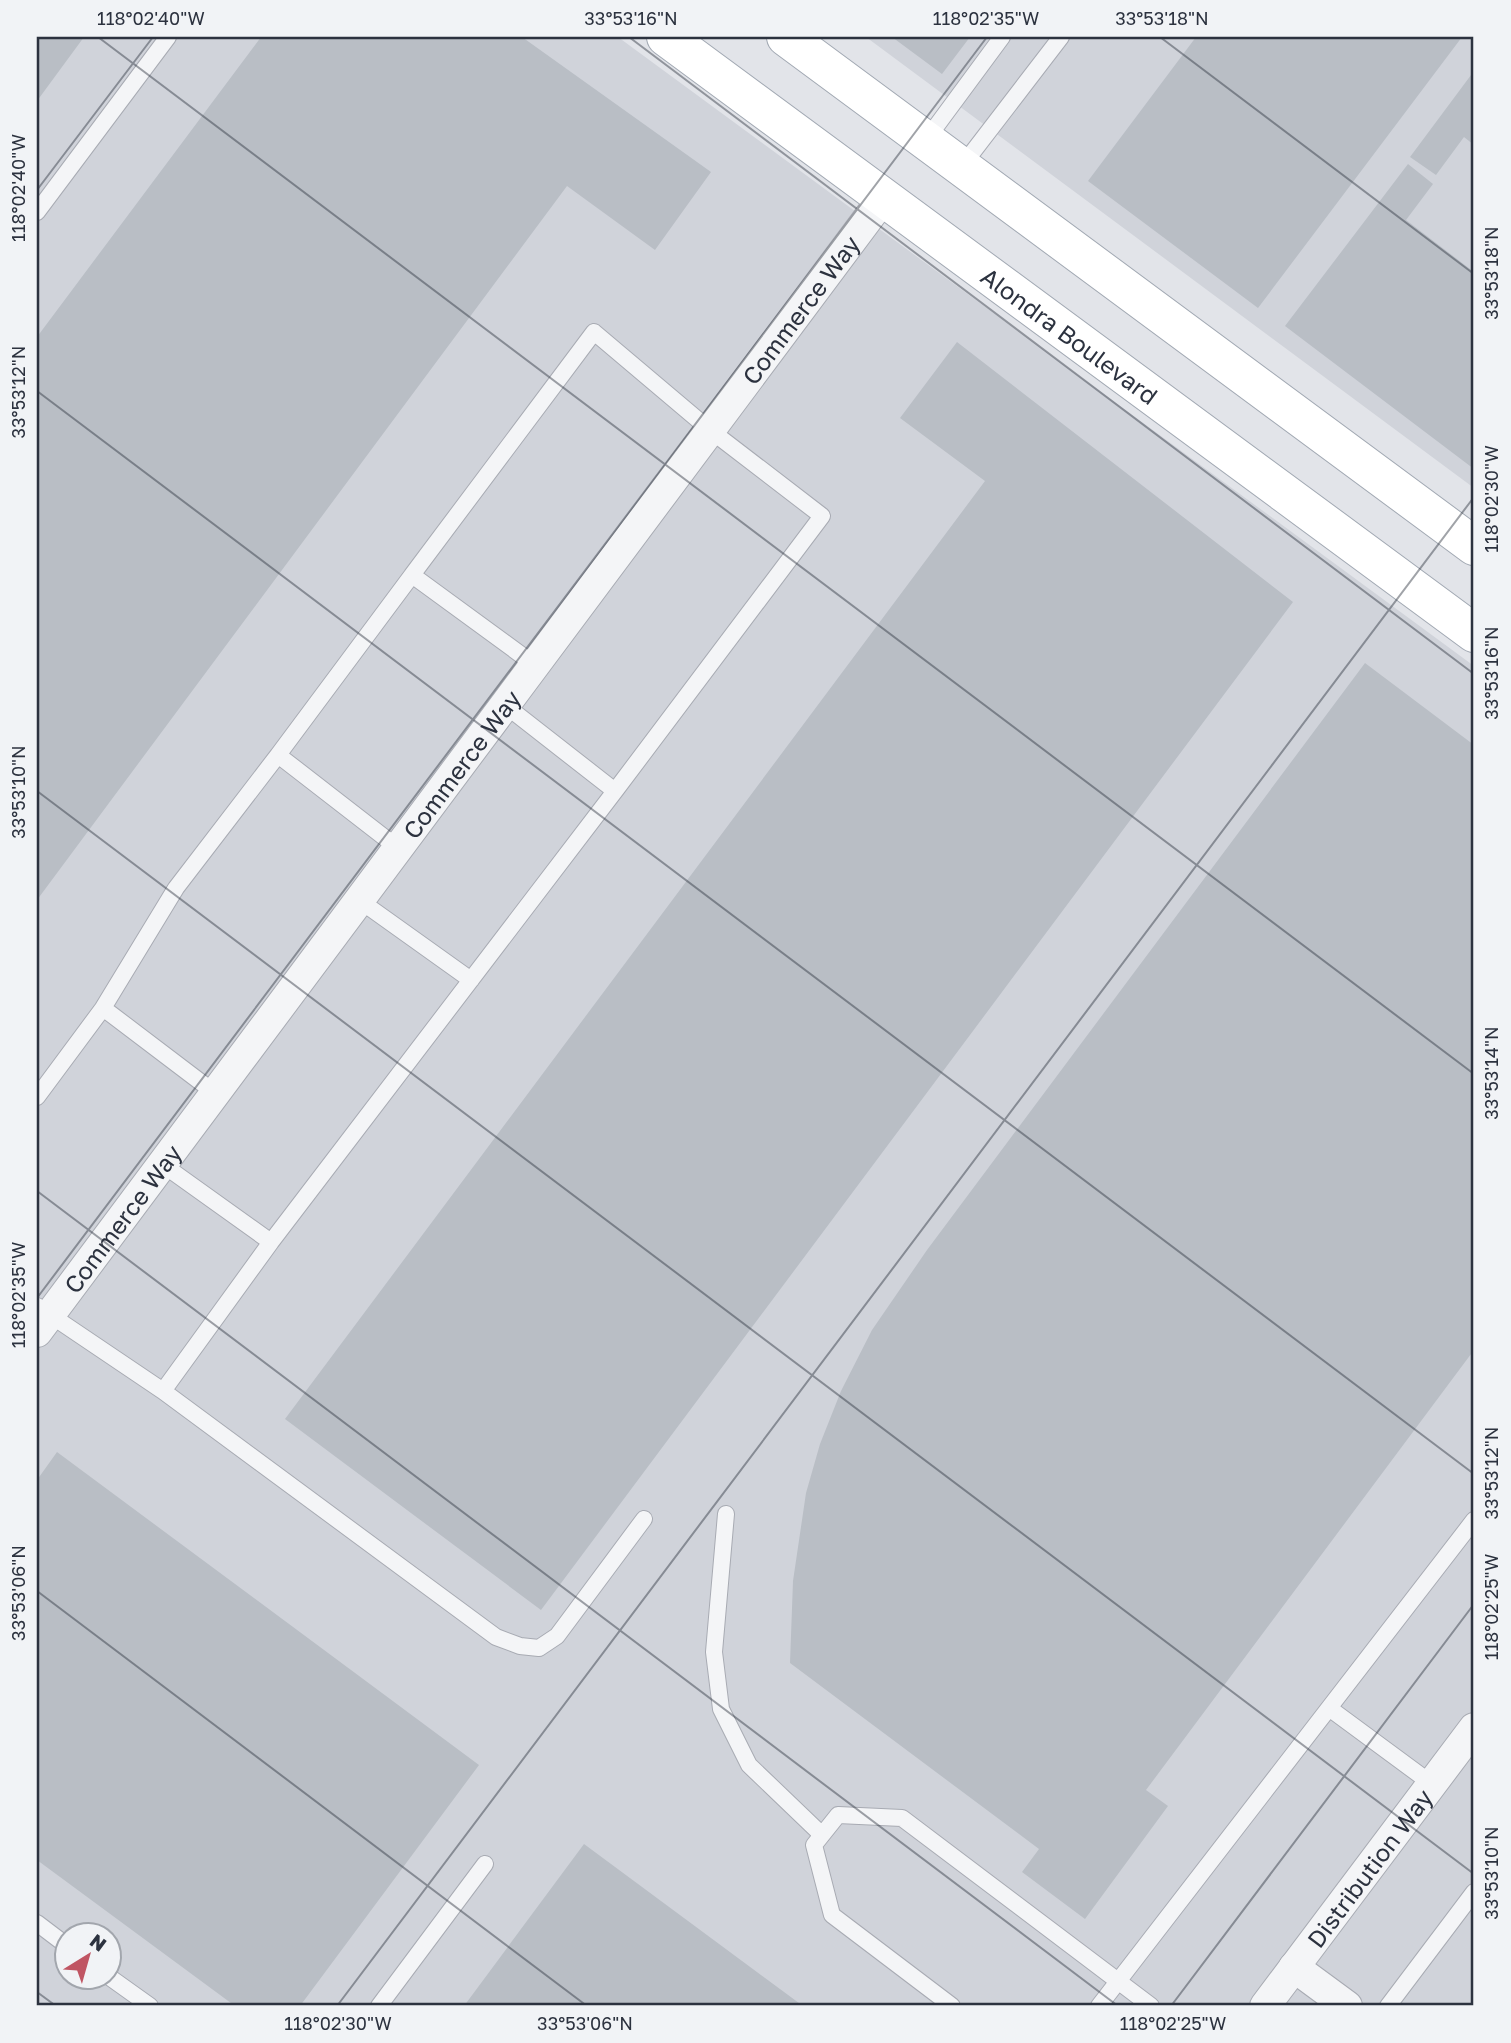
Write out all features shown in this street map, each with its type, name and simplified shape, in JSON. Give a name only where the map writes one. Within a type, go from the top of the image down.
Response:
[{"type":"main road","name":"Alondra Boulevard","points":[[666,37],[707,49],[884,197],[1474,633]]},
{"type":"main road","points":[[786,37],[1474,546]]},
{"type":"street","name":"Commerce Way","points":[[41,1317],[162,1164],[884,197]]},
{"type":"street","name":"Distribution Way","points":[[1265,2006],[1474,1728]]},
{"type":"street","points":[[1294,1967],[1347,2006]]},
{"type":"lane","points":[[37,212],[168,37]]},
{"type":"lane","points":[[926,140],[1002,37]]},
{"type":"lane","points":[[961,166],[1061,37]]},
{"type":"lane","points":[[37,1097],[103,1008],[176,888],[594,332],[710,430],[822,516],[271,1242],[163,1391]]},
{"type":"lane","points":[[412,575],[535,665]]},
{"type":"lane","points":[[505,705],[615,790]]},
{"type":"lane","points":[[278,755],[398,848]]},
{"type":"lane","points":[[359,901],[471,980]]},
{"type":"lane","points":[[103,1008],[215,1093]]},
{"type":"lane","points":[[162,1164],[271,1242]]},
{"type":"lane","points":[[41,1317],[163,1391],[496,1637],[520,1646],[539,1648],[557,1636],[644,1519]]},
{"type":"lane","points":[[726,1514],[714,1652],[721,1709],[749,1765],[822,1835]]},
{"type":"lane","points":[[1099,2006],[1474,1520]]},
{"type":"lane","points":[[1329,1708],[1432,1784]]},
{"type":"lane","points":[[952,2006],[832,1915],[814,1845],[838,1815],[902,1818],[1151,2006]]},
{"type":"lane","points":[[379,2006],[485,1864]]},
{"type":"lane","points":[[1388,2006],[1474,1892]]},
{"type":"lane","points":[[37,1923],[52,1934]]},
{"type":"lane","points":[[122,1986],[150,2006]]},
{"type":"shaded area","points":[[37,37],[618,37],[1474,666],[1474,2006],[37,2006]]},
{"type":"shaded area","points":[[866,37],[1474,37],[1474,488]]},
{"type":"building","points":[[37,37],[84,37],[37,101]]},
{"type":"building","points":[[261,37],[522,37],[711,172],[655,250],[567,186],[37,900],[37,337]]},
{"type":"building","points":[[892,37],[970,37],[942,74]]},
{"type":"building","points":[[1196,37],[1462,37],[1258,308],[1088,181]]},
{"type":"building","points":[[1474,71],[1474,145],[1464,137],[1436,175],[1410,157]]},
{"type":"building","points":[[1408,164],[1433,184],[1406,220],[1474,272],[1474,469],[1285,326]]},
{"type":"building","points":[[957,342],[1293,602],[541,1610],[285,1419],[985,481],[900,418]]},
{"type":"building","points":[[1365,663],[1474,745],[1474,1350],[1146,1790],[1168,1806],[1085,1919],[1022,1872],[1039,1849],[790,1663],[793,1581],[806,1493],[820,1444],[841,1391],[872,1330],[927,1250]]},
{"type":"building","points":[[57,1452],[479,1765],[300,2006],[235,2006],[122,1923],[122,1920],[37,1860],[37,1480]]},
{"type":"building","points":[[584,1844],[803,2006],[464,2006]]}]
